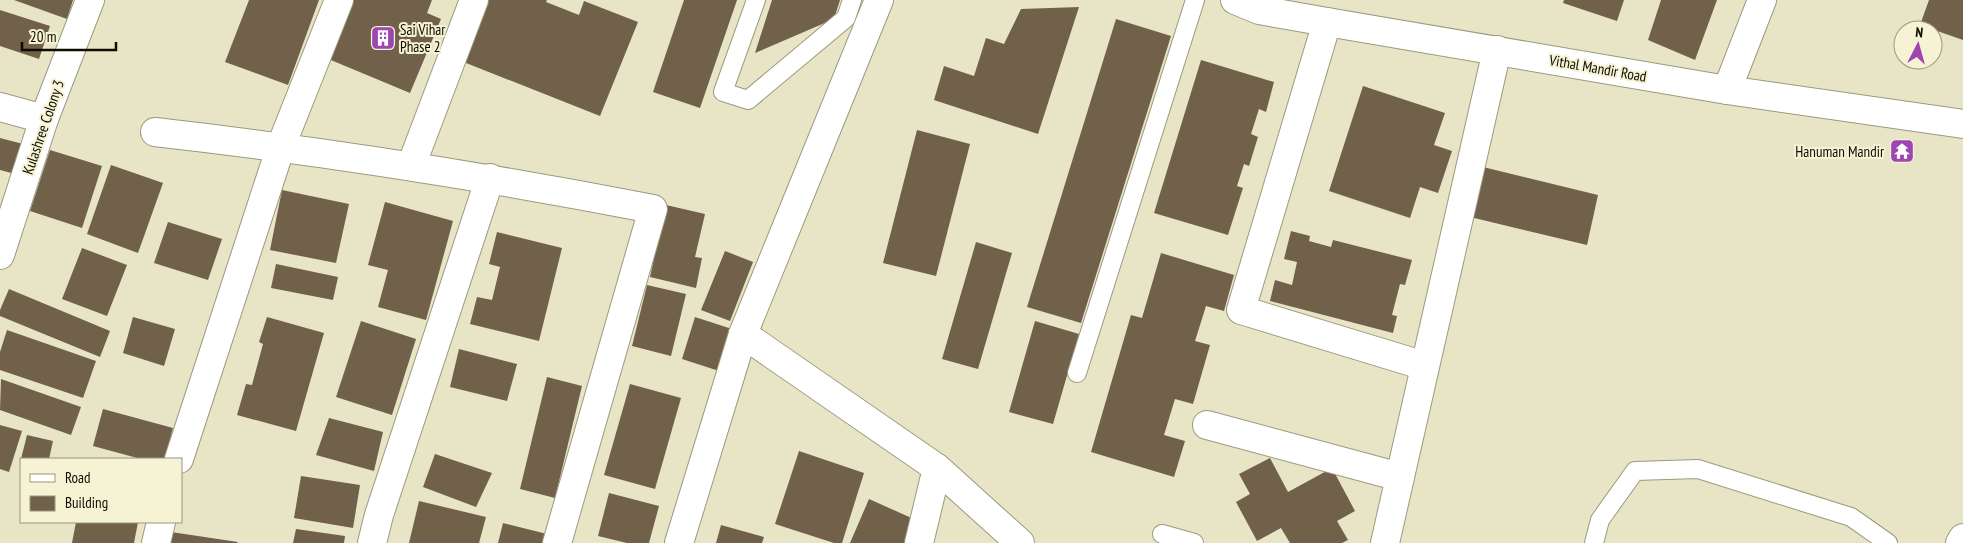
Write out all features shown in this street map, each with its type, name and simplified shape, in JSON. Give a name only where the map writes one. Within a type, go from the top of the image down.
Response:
[{"type":"street","name":"Kulashree Colony 3","points":[[0,255],[44,119],[90,0]]},
{"type":"street","points":[[179,458],[281,146],[339,0]]},
{"type":"street","points":[[411,166],[474,0]]},
{"type":"street","points":[[679,543],[743,334],[879,0]]},
{"type":"street","points":[[1727,90],[1762,0]]},
{"type":"street","name":"Vithal Mandir Road","points":[[1252,3],[1326,22],[1727,90],[1963,124]]},
{"type":"street","points":[[1326,22],[1241,310],[1425,366]]},
{"type":"street","points":[[1385,543],[1497,50]]},
{"type":"street","points":[[0,108],[44,119]]},
{"type":"street","points":[[155,132],[281,146],[490,178],[653,208],[557,543]]},
{"type":"street","points":[[372,543],[379,515],[490,178]]},
{"type":"street","points":[[743,334],[937,468],[1020,543]]},
{"type":"street","points":[[1207,425],[1400,477]]},
{"type":"street","points":[[919,543],[937,468]]},
{"type":"street","points":[[156,543],[161,523]]},
{"type":"street","points":[[1960,543],[1963,538]]},
{"type":"lane","points":[[756,0],[723,92],[748,100],[846,18],[852,0]]},
{"type":"lane","points":[[1077,373],[1195,0]]},
{"type":"lane","points":[[1594,543],[1600,520],[1635,471],[1698,469],[1851,516],[1888,543]]},
{"type":"lane","points":[[1162,534],[1194,543]]},
{"type":"building","points":[[14,0],[73,0],[67,19]]},
{"type":"building","points":[[249,0],[319,0],[288,85],[225,62]]},
{"type":"building","name":"Sai Vihar Phase 2","points":[[350,0],[432,0],[427,13],[441,19],[410,93],[326,58]]},
{"type":"building","points":[[480,0],[547,0],[546,2],[579,15],[584,1],[638,22],[600,116],[456,59]]},
{"type":"building","points":[[684,0],[737,0],[700,108],[653,92]]},
{"type":"building","points":[[772,0],[840,0],[834,19],[755,53]]},
{"type":"building","points":[[1564,0],[1624,0],[1617,21],[1563,3]]},
{"type":"building","points":[[1661,0],[1717,0],[1695,60],[1648,40]]},
{"type":"building","points":[[1929,0],[1963,0],[1963,40],[1943,33],[1943,20],[1922,20]]},
{"type":"building","points":[[1079,7],[1038,134],[934,100],[944,66],[974,76],[986,38],[1004,44],[1021,9]]},
{"type":"building","points":[[0,10],[50,26],[39,59],[0,46]]},
{"type":"building","points":[[1116,19],[1171,36],[1081,323],[1027,307]]},
{"type":"building","points":[[1201,60],[1274,82],[1266,112],[1259,109],[1251,134],[1258,137],[1249,166],[1244,164],[1237,186],[1243,188],[1228,235],[1154,213]]},
{"type":"building","points":[[1363,86],[1445,113],[1434,145],[1452,151],[1438,193],[1420,187],[1410,218],[1329,191]]},
{"type":"building","points":[[917,130],[970,144],[936,276],[883,263]]},
{"type":"building","points":[[0,138],[27,145],[19,175],[0,170]]},
{"type":"building","points":[[50,150],[102,166],[82,228],[30,211]]},
{"type":"building","points":[[111,165],[163,183],[138,253],[87,234]]},
{"type":"building","points":[[1479,166],[1598,195],[1587,245],[1466,216]]},
{"type":"building","points":[[282,190],[349,204],[336,263],[270,250]]},
{"type":"building","points":[[385,202],[453,221],[426,320],[378,307],[388,270],[368,265]]},
{"type":"building","points":[[666,205],[705,214],[695,257],[702,258],[696,288],[650,277]]},
{"type":"building","points":[[168,222],[222,239],[208,280],[154,263]]},
{"type":"building","points":[[1291,231],[1310,236],[1309,241],[1331,247],[1333,240],[1412,260],[1405,285],[1400,284],[1392,315],[1397,316],[1393,333],[1270,301],[1275,280],[1292,285],[1297,262],[1284,259]]},
{"type":"building","points":[[497,232],[562,248],[539,341],[470,324],[477,297],[492,300],[500,267],[489,264]]},
{"type":"building","points":[[976,242],[1012,253],[978,369],[942,359]]},
{"type":"building","points":[[82,248],[127,265],[107,316],[62,299]]},
{"type":"building","points":[[725,251],[753,262],[730,321],[701,310]]},
{"type":"building","points":[[1161,253],[1234,275],[1224,311],[1206,306],[1195,341],[1210,345],[1193,404],[1175,399],[1164,435],[1185,441],[1174,477],[1091,452],[1131,315],[1142,318]]},
{"type":"building","points":[[276,264],[338,277],[333,300],[271,288]]},
{"type":"building","points":[[647,285],[686,294],[671,356],[632,346]]},
{"type":"building","points":[[9,289],[110,331],[100,357],[0,316],[0,310]]},
{"type":"building","points":[[133,317],[175,329],[164,366],[123,353]]},
{"type":"building","points":[[267,317],[324,333],[296,431],[237,415],[246,384],[252,385],[263,344],[259,342]]},
{"type":"building","points":[[695,317],[732,329],[719,371],[682,359]]},
{"type":"building","points":[[361,321],[416,339],[392,415],[336,397]]},
{"type":"building","points":[[1035,321],[1079,334],[1053,424],[1009,412]]},
{"type":"building","points":[[7,330],[96,361],[83,398],[0,370],[0,352]]},
{"type":"building","points":[[459,349],[517,364],[507,401],[450,387]]},
{"type":"building","points":[[547,377],[582,386],[555,498],[520,489]]},
{"type":"building","points":[[1,379],[81,407],[71,435],[0,410]]},
{"type":"building","points":[[630,384],[681,398],[655,489],[604,475]]},
{"type":"building","points":[[103,409],[173,428],[165,458],[137,458],[93,446]]},
{"type":"building","points":[[329,418],[383,432],[374,471],[316,455]]},
{"type":"building","points":[[0,425],[22,431],[9,472],[0,469]]},
{"type":"building","points":[[27,435],[53,441],[49,458],[21,458]]},
{"type":"building","points":[[799,451],[864,473],[842,543],[834,543],[775,524]]},
{"type":"building","points":[[435,454],[492,473],[476,507],[423,487]]},
{"type":"building","points":[[1270,458],[1288,492],[1332,468],[1355,511],[1337,521],[1348,540],[1342,543],[1290,543],[1281,528],[1257,541],[1236,502],[1250,494],[1239,474]]},
{"type":"building","points":[[301,476],[360,485],[353,528],[294,518]]},
{"type":"building","points":[[609,493],[659,506],[649,543],[627,543],[598,536]]},
{"type":"building","points":[[869,499],[916,520],[906,543],[850,543]]},
{"type":"building","points":[[419,501],[486,517],[479,543],[409,543]]},
{"type":"building","points":[[76,523],[138,523],[134,543],[72,543]]},
{"type":"building","points":[[503,523],[547,534],[545,543],[498,543]]},
{"type":"building","points":[[721,525],[764,537],[762,543],[716,543]]},
{"type":"building","points":[[296,529],[345,536],[344,543],[293,543]]},
{"type":"building","points":[[171,532],[238,542],[169,543]]},
{"type":"place","name":"Sai Vihar Phase 2","points":[[383,38]]},
{"type":"place","name":"Hanuman Mandir","points":[[1902,151]]}]
